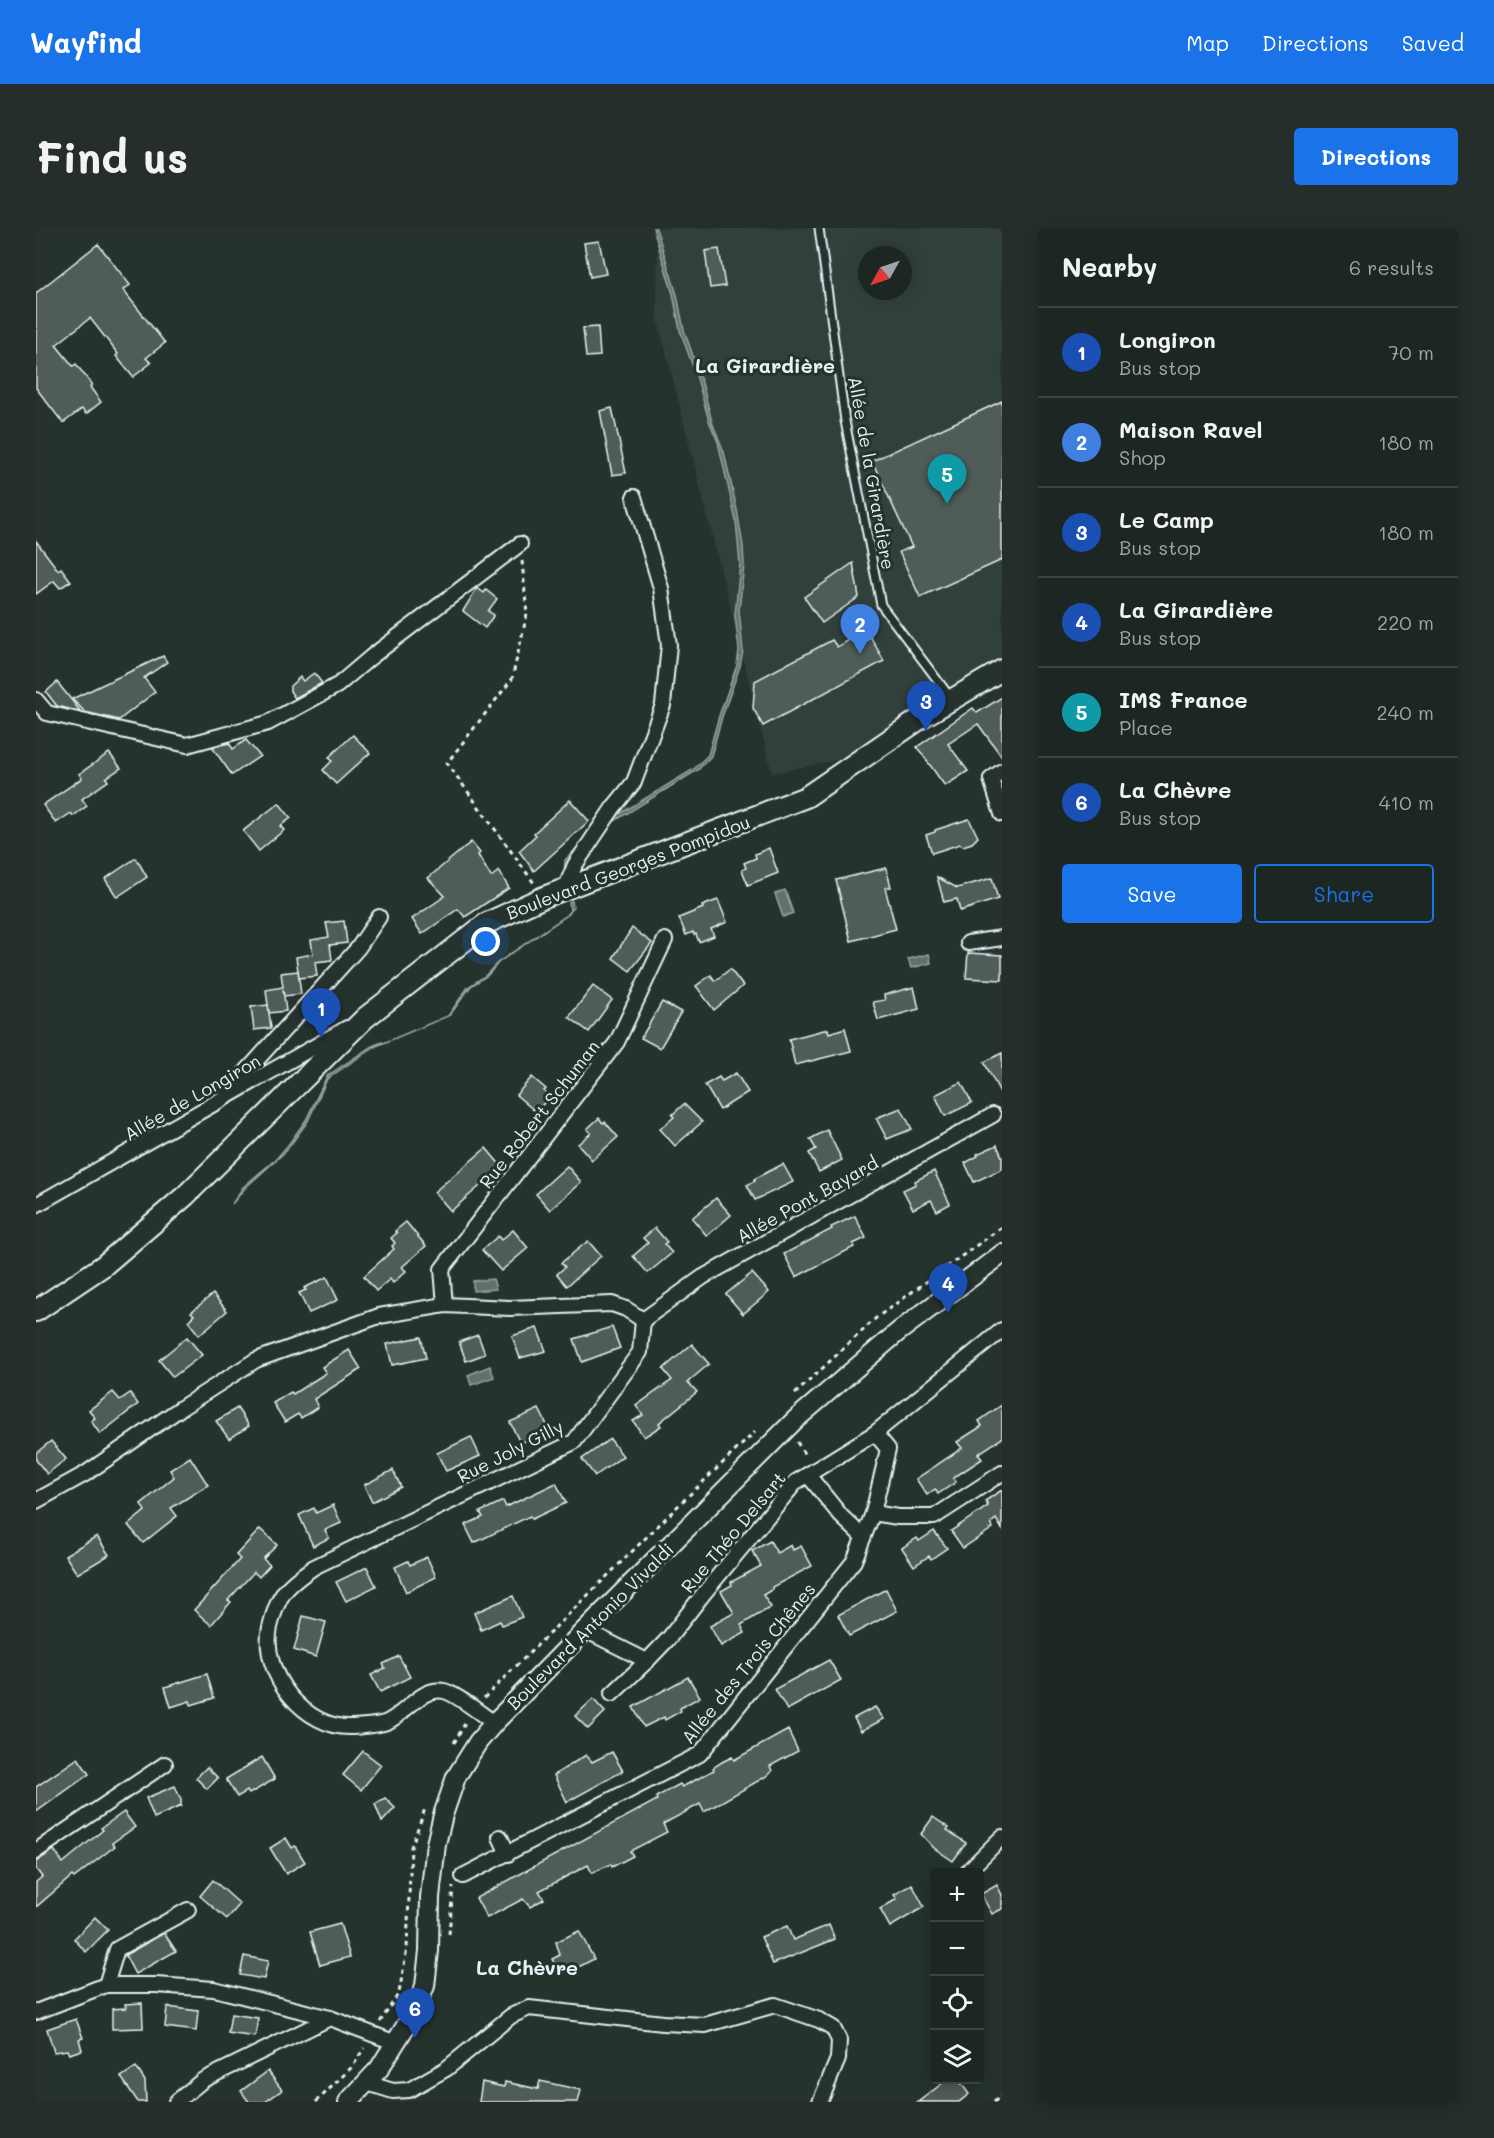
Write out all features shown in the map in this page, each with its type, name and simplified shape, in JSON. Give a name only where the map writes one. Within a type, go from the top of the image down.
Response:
[{"type":"main road","name":"Boulevard Georges Pompidou","points":[[36,1311],[103,1266],[185,1196],[364,1018],[487,923],[544,897],[806,797],[924,716],[1002,670]]},
{"type":"street","points":[[565,890],[575,865],[613,808],[634,782],[663,705],[669,645],[661,588],[634,497]]},
{"type":"street","points":[[36,700],[47,713],[187,745],[268,723],[338,686],[371,657],[520,544]]},
{"type":"street","points":[[1002,771],[991,779],[1002,814]]},
{"type":"street","points":[[219,1102],[357,948],[379,917]]},
{"type":"street","points":[[968,943],[1002,938]]},
{"type":"street","name":"Rue Robert Schuman","points":[[445,1305],[442,1269],[617,1042],[665,940]]},
{"type":"street","name":"Allée de Longiron","points":[[36,1205],[364,1018]]},
{"type":"street","name":"Allée Pont Bayard","points":[[643,1320],[703,1277],[993,1115]]},
{"type":"street","name":"Boulevard Antonio Vivaldi","points":[[348,2102],[380,2068],[412,2016],[425,1986],[429,1951],[430,1897],[436,1844],[456,1777],[478,1742],[585,1630],[788,1428],[898,1332],[1002,1254]]},
{"type":"street","points":[[36,1501],[85,1474],[256,1360],[379,1316],[445,1305],[510,1308],[612,1304],[626,1309],[643,1320]]},
{"type":"street","name":"Rue Joly Gilly","points":[[494,1723],[444,1691],[427,1693],[388,1722],[350,1727],[321,1721],[288,1696],[272,1667],[269,1632],[275,1606],[289,1583],[314,1567],[574,1442],[640,1352],[643,1320]]},
{"type":"street","name":"Rue Théo Delsart","points":[[612,1694],[669,1638],[796,1482],[875,1432],[1002,1330]]},
{"type":"street","name":"Allée des Trois Chênes","points":[[463,1876],[700,1754],[854,1561],[873,1513],[888,1449],[875,1432]]},
{"type":"street","points":[[812,1473],[841,1516],[862,1536]]},
{"type":"street","points":[[873,1513],[898,1517],[934,1517],[1002,1473]]},
{"type":"street","points":[[585,1630],[647,1661]]},
{"type":"street","points":[[36,1851],[165,1764]]},
{"type":"street","points":[[500,1837],[508,1854]]},
{"type":"street","points":[[971,1868],[1002,1837]]},
{"type":"street","points":[[106,1985],[117,1948],[188,1910]]},
{"type":"street","points":[[36,2012],[106,1985],[156,1985],[214,1989],[330,2018],[396,2043]]},
{"type":"street","points":[[367,2083],[393,2091],[409,2090],[446,2069],[511,2016],[529,2008],[663,2023],[705,2025],[775,2005],[819,2020],[833,2028],[839,2040],[838,2059],[820,2102]]},
{"type":"street","points":[[176,2102],[203,2080],[330,2018]]},
{"type":"lane","name":"Allée de la Girardière","points":[[819,228],[845,421],[881,605],[952,700]]},
{"type":"path","points":[[520,544],[527,614],[512,679],[447,763],[544,897]]},
{"type":"path","points":[[788,1428],[812,1473]]},
{"type":"path","points":[[994,2102],[1002,2095]]},
{"type":"shaded area","points":[[653,228],[656,228],[677,295],[684,330],[701,379],[712,422],[724,452],[737,510],[744,565],[739,610],[743,651],[711,756],[698,770],[608,825],[573,855],[564,877],[565,860],[581,844],[611,819],[694,769],[708,755],[737,665],[739,650],[735,615],[740,564],[736,521],[718,442],[680,330],[673,294]]},
{"type":"shaded area","points":[[658,228],[1002,228],[1002,684],[884,751],[772,773],[657,316]]},
{"type":"shaded area","points":[[785,890],[793,913],[783,917],[775,894]]},
{"type":"shaded area","points":[[572,901],[573,907],[569,914],[499,962],[488,975],[471,986],[448,1016],[468,987],[485,976],[497,963],[567,915],[570,910],[569,902]]},
{"type":"shaded area","points":[[929,954],[931,963],[911,968],[908,959]]},
{"type":"shaded area","points":[[384,1043],[374,1047],[327,1079],[308,1121],[286,1151],[245,1188],[232,1204],[243,1187],[276,1159],[288,1145],[306,1120],[327,1076],[372,1046]]},
{"type":"shaded area","points":[[493,1279],[496,1289],[473,1291],[473,1281]]},
{"type":"shaded area","points":[[490,1366],[494,1377],[471,1385],[468,1375]]},
{"type":"building","points":[[599,241],[606,274],[590,277],[584,243]]},
{"type":"building","points":[[98,244],[130,285],[123,290],[165,343],[146,358],[151,363],[133,377],[90,318],[56,345],[73,366],[76,364],[92,385],[90,387],[101,402],[86,414],[82,409],[63,423],[36,388],[36,293]]},
{"type":"building","points":[[719,249],[725,286],[710,288],[705,251]]},
{"type":"building","points":[[598,327],[600,356],[586,357],[583,328]]},
{"type":"building","points":[[1002,401],[1002,560],[920,597],[899,552],[912,547],[872,461]]},
{"type":"building","points":[[612,408],[626,473],[612,475],[600,411]]},
{"type":"building","points":[[36,541],[58,570],[61,568],[71,581],[60,588],[54,581],[36,594]]},
{"type":"building","points":[[853,563],[859,597],[822,623],[804,597]]},
{"type":"building","points":[[477,588],[484,593],[486,590],[497,599],[488,611],[494,615],[485,628],[463,611]]},
{"type":"building","points":[[866,629],[884,661],[763,726],[753,708],[755,681],[832,640],[837,647]]},
{"type":"building","points":[[163,656],[167,662],[144,678],[155,692],[119,720],[85,712],[72,699]]},
{"type":"building","points":[[314,673],[322,683],[295,698],[290,691],[290,686],[300,677],[303,681]]},
{"type":"building","points":[[57,682],[81,712],[57,706],[46,692]]},
{"type":"building","points":[[1002,697],[1002,757],[978,724],[948,744],[968,771],[945,786],[917,747],[973,708],[977,713]]},
{"type":"building","points":[[353,735],[370,753],[336,784],[323,770],[332,761],[329,757]]},
{"type":"building","points":[[246,740],[260,756],[232,775],[212,747],[229,743],[233,749]]},
{"type":"building","points":[[109,753],[121,768],[106,778],[108,781],[82,799],[87,806],[73,816],[71,813],[56,823],[43,805],[82,778],[79,774]]},
{"type":"building","points":[[570,800],[589,821],[534,871],[519,851],[536,835],[534,833]]},
{"type":"building","points":[[279,803],[291,818],[280,826],[284,830],[259,851],[243,831]]},
{"type":"building","points":[[969,819],[978,837],[972,843],[963,846],[960,844],[932,853],[926,835]]},
{"type":"building","points":[[471,842],[480,853],[478,855],[491,877],[499,871],[509,888],[465,917],[458,909],[422,934],[412,919],[445,896],[428,878]]},
{"type":"building","points":[[769,848],[778,873],[748,885],[742,870],[746,868],[744,863],[756,858],[755,854]]},
{"type":"building","points":[[136,858],[147,877],[117,897],[105,879]]},
{"type":"building","points":[[886,868],[891,887],[885,888],[896,929],[851,941],[836,880]]},
{"type":"building","points":[[937,877],[957,888],[992,878],[998,899],[960,911],[957,899],[944,902]]},
{"type":"building","points":[[718,900],[727,922],[711,929],[714,936],[699,942],[693,932],[686,935],[679,918]]},
{"type":"building","points":[[344,921],[347,943],[330,945],[332,960],[315,962],[317,976],[299,978],[296,957],[313,954],[311,940],[329,937],[326,923]]},
{"type":"building","points":[[632,928],[652,943],[630,971],[613,958]]},
{"type":"building","points":[[968,953],[1002,955],[1002,980],[966,978]]},
{"type":"building","points":[[730,969],[743,986],[714,1010],[696,986],[711,975],[715,981]]},
{"type":"building","points":[[298,971],[301,994],[284,996],[283,989],[286,1011],[269,1013],[266,990],[283,987],[281,973]]},
{"type":"building","points":[[593,986],[612,1000],[589,1032],[569,1017]]},
{"type":"building","points":[[914,987],[919,1009],[878,1020],[873,1002],[885,1000],[884,995]]},
{"type":"building","points":[[662,1002],[681,1012],[660,1048],[641,1038]]},
{"type":"building","points":[[268,1005],[271,1028],[254,1030],[251,1007]]},
{"type":"building","points":[[845,1028],[851,1051],[795,1065],[789,1039],[828,1029],[829,1033]]},
{"type":"building","points":[[1002,1053],[1002,1096],[984,1062]]},
{"type":"building","points":[[736,1073],[748,1092],[720,1110],[705,1085],[719,1077],[722,1081]]},
{"type":"building","points":[[532,1077],[546,1089],[544,1091],[550,1096],[536,1112],[516,1095]]},
{"type":"building","points":[[961,1082],[972,1103],[945,1116],[935,1095]]},
{"type":"building","points":[[684,1104],[702,1122],[675,1146],[660,1129]]},
{"type":"building","points":[[901,1108],[912,1129],[887,1139],[876,1118]]},
{"type":"building","points":[[599,1118],[618,1137],[592,1160],[578,1144],[591,1133],[587,1129]]},
{"type":"building","points":[[827,1130],[842,1160],[819,1172],[809,1153],[816,1149],[810,1139]]},
{"type":"building","points":[[997,1145],[1002,1157],[1002,1169],[974,1182],[965,1163],[978,1156],[977,1154]]},
{"type":"building","points":[[486,1148],[502,1167],[451,1211],[434,1192]]},
{"type":"building","points":[[783,1164],[793,1182],[755,1200],[747,1185]]},
{"type":"building","points":[[567,1166],[581,1182],[550,1210],[536,1194]]},
{"type":"building","points":[[934,1171],[950,1204],[937,1211],[931,1200],[913,1209],[903,1190]]},
{"type":"building","points":[[716,1198],[731,1215],[707,1236],[692,1218]]},
{"type":"building","points":[[855,1216],[866,1238],[853,1244],[854,1247],[796,1277],[784,1254]]},
{"type":"building","points":[[406,1222],[426,1246],[402,1267],[406,1271],[393,1283],[390,1279],[376,1291],[364,1276],[394,1249],[392,1246],[395,1243],[391,1238],[397,1233],[395,1231]]},
{"type":"building","points":[[655,1228],[667,1242],[664,1244],[672,1253],[648,1273],[633,1256],[648,1243],[643,1238]]},
{"type":"building","points":[[513,1230],[528,1248],[501,1271],[482,1250],[498,1236],[501,1240]]},
{"type":"building","points":[[588,1241],[601,1256],[567,1286],[557,1274],[565,1267],[561,1263]]},
{"type":"building","points":[[752,1273],[769,1292],[743,1314],[726,1294]]},
{"type":"building","points":[[327,1277],[338,1300],[309,1313],[299,1293],[306,1290],[304,1288]]},
{"type":"building","points":[[213,1294],[227,1311],[199,1335],[188,1321],[194,1315],[191,1312]]},
{"type":"building","points":[[612,1327],[620,1348],[582,1362],[574,1339]]},
{"type":"building","points":[[537,1328],[546,1351],[520,1358],[512,1336]]},
{"type":"building","points":[[478,1335],[485,1354],[466,1361],[459,1342]]},
{"type":"building","points":[[187,1337],[202,1355],[173,1377],[159,1360]]},
{"type":"building","points":[[421,1337],[426,1358],[392,1365],[387,1344]]},
{"type":"building","points":[[692,1344],[709,1364],[688,1382],[697,1392],[659,1423],[661,1426],[644,1437],[633,1421],[643,1415],[636,1406],[672,1380],[663,1369]]},
{"type":"building","points":[[349,1350],[361,1369],[314,1399],[318,1407],[301,1418],[298,1414],[285,1422],[273,1403],[291,1392],[293,1394],[326,1373],[322,1367]]},
{"type":"building","points":[[113,1392],[120,1400],[130,1393],[138,1404],[100,1434],[91,1421],[95,1418],[89,1410]]},
{"type":"building","points":[[1002,1405],[1002,1438],[978,1454],[982,1459],[953,1478],[956,1482],[938,1494],[935,1489],[927,1495],[916,1479],[962,1448],[957,1442],[982,1426],[979,1421]]},
{"type":"building","points":[[237,1408],[249,1426],[229,1439],[216,1421]]},
{"type":"building","points":[[539,1409],[549,1429],[520,1443],[510,1422]]},
{"type":"building","points":[[471,1437],[480,1456],[446,1471],[437,1453]]},
{"type":"building","points":[[610,1439],[623,1456],[595,1476],[582,1459]]},
{"type":"building","points":[[51,1441],[66,1459],[47,1474],[36,1460],[36,1453]]},
{"type":"building","points":[[190,1457],[208,1485],[171,1508],[177,1516],[143,1543],[128,1525],[145,1511],[141,1504],[174,1477],[170,1470]]},
{"type":"building","points":[[393,1470],[401,1487],[372,1502],[364,1485]]},
{"type":"building","points":[[556,1483],[566,1503],[532,1519],[530,1516],[474,1543],[465,1525],[483,1517],[480,1512],[503,1501],[506,1507]]},
{"type":"building","points":[[1002,1490],[1002,1529],[996,1519],[991,1523],[993,1528],[963,1548],[951,1531],[988,1506],[985,1501]]},
{"type":"building","points":[[333,1505],[341,1523],[325,1530],[329,1538],[313,1546],[299,1515],[314,1508],[316,1513]]},
{"type":"building","points":[[260,1529],[277,1545],[263,1559],[270,1565],[259,1577],[254,1572],[228,1600],[231,1602],[211,1625],[194,1610],[240,1559],[236,1555]]},
{"type":"building","points":[[934,1531],[947,1548],[931,1559],[929,1556],[914,1566],[902,1548]]},
{"type":"building","points":[[97,1536],[109,1555],[77,1574],[65,1555]]},
{"type":"building","points":[[770,1541],[777,1553],[791,1545],[793,1550],[801,1546],[812,1566],[772,1587],[773,1589],[763,1595],[771,1607],[741,1625],[745,1633],[721,1646],[710,1626],[734,1613],[721,1591],[732,1585],[731,1582],[761,1566],[752,1551]]},
{"type":"building","points":[[427,1557],[436,1577],[406,1592],[395,1567],[408,1561],[410,1565]]},
{"type":"building","points":[[367,1567],[376,1586],[346,1601],[336,1582]]},
{"type":"building","points":[[886,1589],[897,1611],[849,1636],[838,1615]]},
{"type":"building","points":[[513,1596],[522,1617],[502,1625],[500,1621],[481,1630],[474,1613]]},
{"type":"building","points":[[303,1616],[326,1622],[316,1657],[294,1650]]},
{"type":"building","points":[[399,1656],[410,1677],[380,1692],[371,1675],[385,1668],[383,1664]]},
{"type":"building","points":[[829,1660],[841,1680],[787,1710],[775,1689]]},
{"type":"building","points":[[207,1674],[214,1698],[191,1705],[190,1701],[171,1707],[165,1687]]},
{"type":"building","points":[[688,1677],[700,1697],[665,1720],[664,1717],[644,1727],[633,1707]]},
{"type":"building","points":[[593,1699],[605,1712],[588,1729],[575,1716]]},
{"type":"building","points":[[875,1707],[884,1719],[861,1731],[854,1718]]},
{"type":"building","points":[[788,1730],[798,1751],[770,1766],[772,1771],[765,1777],[704,1812],[700,1804],[663,1824],[667,1832],[630,1851],[633,1856],[612,1867],[611,1864],[592,1873],[588,1865],[539,1891],[544,1899],[530,1907],[523,1899],[487,1918],[476,1898],[657,1800],[656,1797],[680,1784],[682,1787],[714,1770],[713,1768],[722,1762],[732,1757],[734,1760]]},
{"type":"building","points":[[363,1751],[381,1765],[361,1790],[343,1775]]},
{"type":"building","points":[[612,1752],[623,1771],[567,1802],[554,1775],[586,1755],[592,1762]]},
{"type":"building","points":[[262,1757],[275,1779],[249,1794],[247,1791],[237,1797],[226,1779]]},
{"type":"building","points":[[78,1758],[89,1774],[36,1812],[36,1787]]},
{"type":"building","points":[[207,1767],[218,1778],[207,1789],[196,1778]]},
{"type":"building","points":[[175,1786],[181,1806],[154,1818],[146,1798]]},
{"type":"building","points":[[385,1798],[395,1808],[382,1822],[375,1804]]},
{"type":"building","points":[[124,1812],[135,1827],[112,1843],[115,1846],[74,1878],[72,1876],[36,1907],[36,1882],[42,1877],[36,1869],[36,1862],[54,1850],[63,1863],[103,1830],[101,1828]]},
{"type":"building","points":[[933,1817],[966,1843],[953,1861],[934,1848],[921,1834]]},
{"type":"building","points":[[286,1838],[292,1848],[295,1846],[305,1862],[286,1874],[270,1848]]},
{"type":"building","points":[[213,1880],[240,1904],[227,1919],[200,1896]]},
{"type":"building","points":[[912,1884],[924,1907],[890,1927],[880,1909],[897,1899],[894,1895]]},
{"type":"building","points":[[997,1885],[1002,1895],[1002,1909],[992,1914],[984,1899],[984,1892]]},
{"type":"building","points":[[95,1917],[108,1930],[86,1952],[74,1939]]},
{"type":"building","points":[[340,1924],[350,1957],[320,1965],[310,1932]]},
{"type":"building","points":[[829,1925],[835,1939],[773,1964],[761,1937],[787,1926],[793,1940]]},
{"type":"building","points":[[579,1931],[594,1959],[560,1974],[552,1959],[560,1955],[556,1942]]},
{"type":"building","points":[[164,1933],[176,1951],[135,1974],[125,1955]]},
{"type":"building","points":[[244,1956],[268,1961],[264,1979],[240,1975]]},
{"type":"building","points":[[142,2003],[143,2028],[112,2029],[112,2009],[126,2008],[125,2004]]},
{"type":"building","points":[[167,2007],[198,2011],[196,2031],[165,2027]]},
{"type":"building","points":[[231,2014],[258,2018],[255,2037],[228,2033]]},
{"type":"building","points":[[76,2019],[83,2038],[79,2039],[82,2050],[69,2054],[67,2050],[54,2052],[47,2029]]},
{"type":"building","points":[[136,2067],[145,2081],[146,2102],[138,2102],[121,2077]]},
{"type":"building","points":[[268,2071],[282,2090],[265,2102],[249,2102],[241,2091]]},
{"type":"building","points":[[540,2081],[581,2090],[578,2102],[479,2102],[482,2082],[504,2087],[505,2082],[538,2089]]},
{"type":"building","points":[[941,2084],[962,2084],[969,2094],[959,2102],[918,2102]]},
{"type":"place","name":"IMS France","points":[[947,504]]},
{"type":"place","name":"Maison Ravel","points":[[860,654]]},
{"type":"place","name":"Le Camp","points":[[926,731]]},
{"type":"place","name":"Longiron","points":[[321,1038]]},
{"type":"place","name":"La Girardière","points":[[948,1313]]},
{"type":"place","name":"La Chèvre","points":[[415,2038]]},
{"type":"district","name":"La Girardière","points":[[765,365]]},
{"type":"district","name":"La Chèvre","points":[[527,1967]]}]
